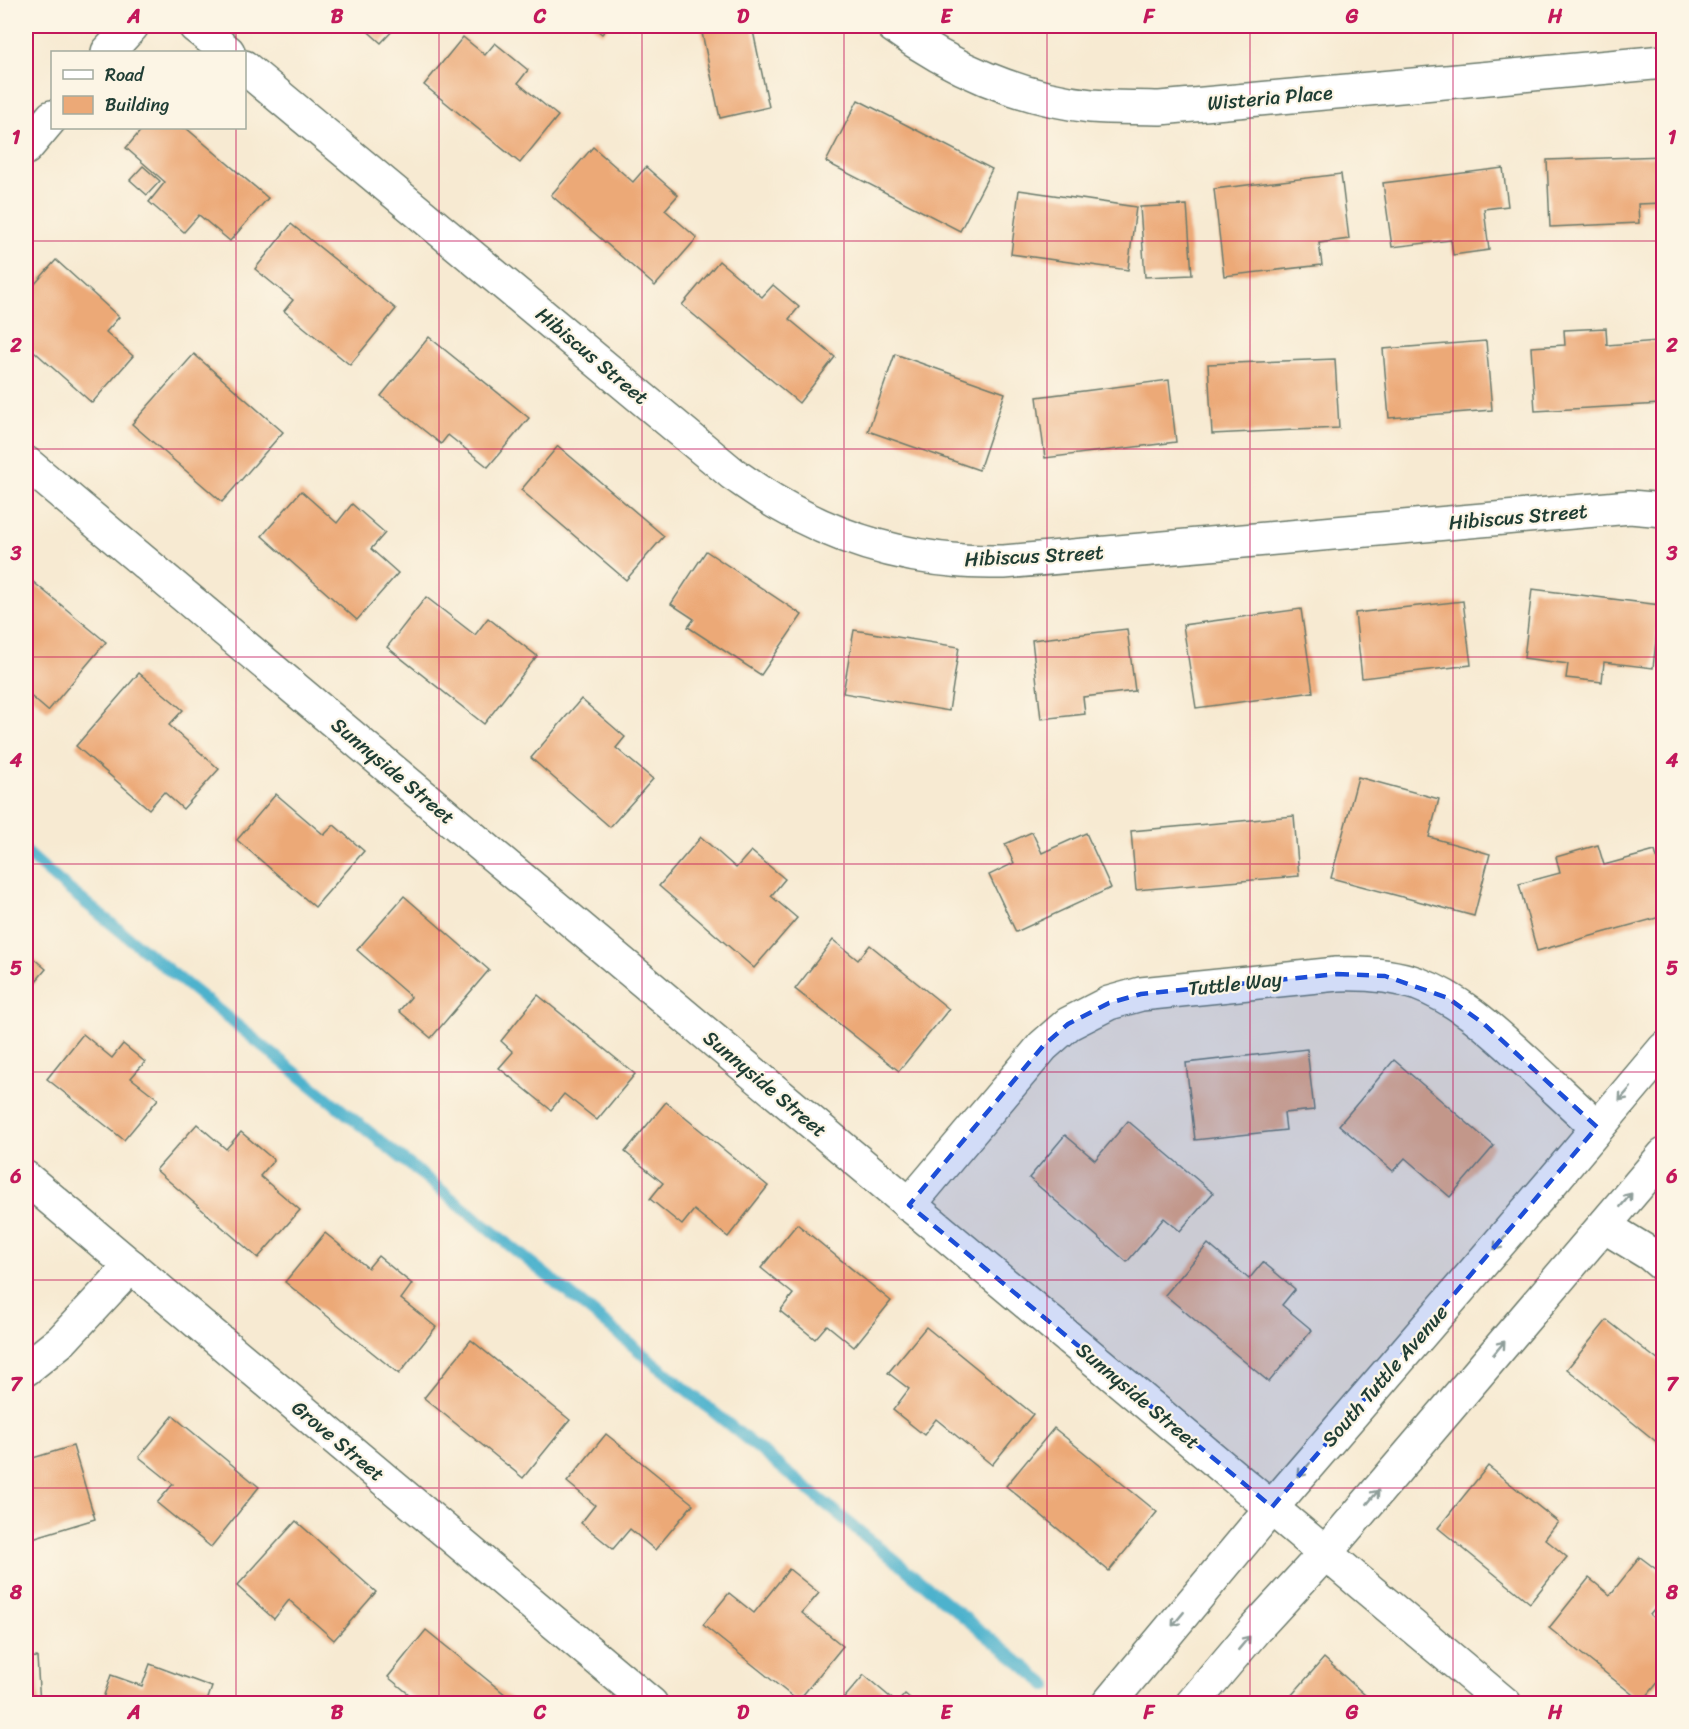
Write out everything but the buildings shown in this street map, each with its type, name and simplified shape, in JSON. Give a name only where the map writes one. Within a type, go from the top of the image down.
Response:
[{"type":"street","points":[[109,51],[132,26]]},
{"type":"street","points":[[195,26],[227,51]]},
{"type":"street","name":"Wisteria Place","points":[[893,26],[921,46],[957,66],[1018,90],[1059,101],[1093,106],[1160,108],[1664,62]]},
{"type":"street","name":"Hibiscus Street","points":[[246,69],[733,474],[778,504],[834,532],[874,545],[914,555],[962,561],[1004,562],[1630,507],[1664,510]]},
{"type":"street","points":[[26,148],[51,118]]},
{"type":"street","name":"Sunnyside Street","points":[[26,463],[1505,1704]]},
{"type":"street","name":"Tuttle Way","points":[[909,1205],[1043,1046],[1068,1024],[1109,1003],[1141,994],[1337,974],[1385,976],[1417,984],[1448,998],[1484,1024],[1597,1127]]},
{"type":"street","name":"South Tuttle Avenue","points":[[1108,1704],[1272,1507],[1664,1049]]},
{"type":"street","points":[[1192,1704],[1256,1628],[1326,1552],[1664,1155]]},
{"type":"street","name":"Grove Street","points":[[26,1178],[651,1704]]},
{"type":"street","points":[[1604,1226],[1650,1254],[1664,1266]]},
{"type":"street","points":[[26,1369],[62,1340],[130,1266]]},
{"type":"highlighted area","points":[[1337,974],[1385,976],[1448,998],[1484,1024],[1597,1127],[1272,1507],[909,1205],[1043,1046],[1068,1024],[1109,1003],[1141,994]]},
{"type":"waterway","points":[[26,852],[61,883],[566,1291],[1048,1686]]}]
